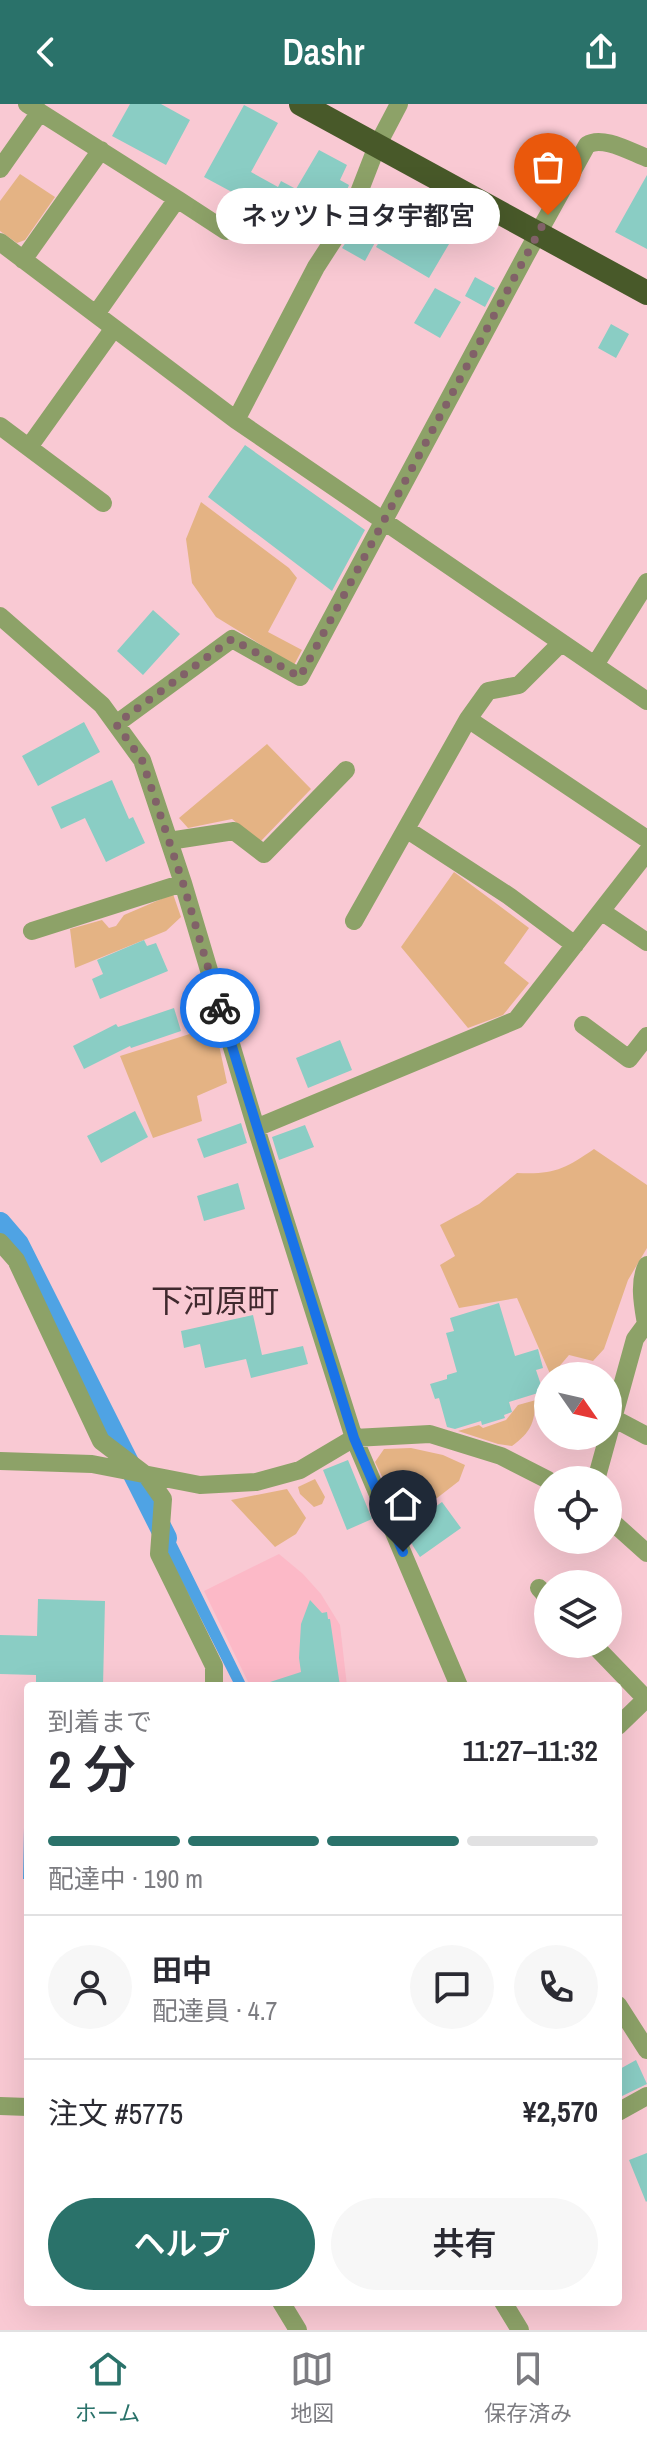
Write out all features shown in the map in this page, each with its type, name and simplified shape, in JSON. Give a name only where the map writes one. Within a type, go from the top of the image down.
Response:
[{"type":"highway","points":[[301,104],[647,293]]},
{"type":"street","points":[[236,420],[316,267],[351,213],[377,146],[399,104]]},
{"type":"street","points":[[0,169],[34,108],[226,231]]},
{"type":"street","points":[[116,724],[232,639],[300,677],[587,145],[601,142],[647,158]]},
{"type":"street","points":[[23,260],[101,150]]},
{"type":"street","points":[[96,314],[177,199]]},
{"type":"street","points":[[0,242],[236,420],[647,701]]},
{"type":"street","points":[[29,447],[114,328]]},
{"type":"street","points":[[0,426],[103,503]]},
{"type":"street","points":[[595,665],[647,582]]},
{"type":"street","points":[[0,616],[102,705],[142,760],[183,883],[354,1438],[457,1682]]},
{"type":"street","points":[[354,921],[468,719],[488,691],[519,685],[561,643]]},
{"type":"street","points":[[468,719],[647,839]]},
{"type":"street","points":[[169,841],[234,831],[264,854],[346,770]]},
{"type":"street","points":[[406,829],[509,896],[575,945]]},
{"type":"street","points":[[256,1128],[516,1020],[647,852]]},
{"type":"street","points":[[32,931],[183,883]]},
{"type":"street","points":[[601,911],[647,942]]},
{"type":"street","points":[[583,1025],[629,1059],[647,1036]]},
{"type":"street","points":[[0,1242],[16,1260],[101,1441],[147,1476],[163,1499],[159,1554],[214,1666],[214,1682]]},
{"type":"street","points":[[622,1386],[635,1339],[647,1324],[642,1303],[647,1265]]},
{"type":"street","points":[[622,1423],[647,1436]]},
{"type":"street","points":[[0,1461],[92,1464],[200,1485],[256,1482],[300,1470],[354,1438],[430,1434],[501,1456],[534,1473]]},
{"type":"street","points":[[622,1531],[647,1553]]},
{"type":"street","points":[[607,1658],[647,1699],[622,1722]]},
{"type":"street","points":[[622,2011],[647,2050]]},
{"type":"street","points":[[622,2110],[647,2096]]},
{"type":"street","points":[[0,2106],[24,2107]]},
{"type":"street","points":[[283,2306],[298,2330]]},
{"type":"street","points":[[505,2306],[520,2330]]},
{"type":"shaded area","points":[[20,174],[55,197],[25,240],[17,243],[0,231],[0,201]]},
{"type":"shaded area","points":[[201,502],[289,568],[297,578],[268,632],[302,650],[294,665],[216,617],[192,583],[186,539]]},
{"type":"shaded area","points":[[267,744],[311,789],[260,842],[232,819],[188,828],[179,818]]},
{"type":"shaded area","points":[[454,872],[529,928],[504,963],[529,983],[503,1015],[468,1028],[401,947]]},
{"type":"shaded area","points":[[173,894],[181,917],[166,931],[75,968],[70,929],[102,920],[109,928],[116,926],[124,915]]},
{"type":"shaded area","points":[[215,1026],[227,1083],[197,1096],[202,1121],[153,1138],[120,1056]]},
{"type":"shaded area","points":[[594,1149],[647,1185],[647,1248],[628,1280],[604,1349],[593,1361],[569,1355],[563,1362],[545,1362],[517,1298],[459,1308],[440,1265],[455,1256],[440,1225],[479,1204],[517,1173],[540,1173],[575,1161]]},
{"type":"shaded area","points":[[534,1401],[534,1415],[530,1427],[512,1446],[458,1431],[479,1425],[483,1428],[506,1420],[518,1405]]},
{"type":"shaded area","points":[[411,1448],[443,1455],[465,1465],[459,1481],[428,1505],[406,1485],[386,1485],[375,1462],[384,1449]]},
{"type":"shaded area","points":[[315,1479],[325,1497],[322,1504],[314,1507],[300,1494],[298,1487]]},
{"type":"shaded area","points":[[287,1489],[306,1518],[296,1534],[275,1547],[231,1500]]},
{"type":"shaded area","points":[[279,1554],[321,1594],[340,1625],[347,1682],[248,1682],[204,1591]]},
{"type":"water","points":[[170,1530],[245,1682],[233,1682],[164,1546]]},
{"type":"building","points":[[130,104],[161,104],[190,120],[166,165],[112,136]]},
{"type":"building","points":[[244,105],[278,123],[251,172],[278,187],[281,181],[296,189],[319,150],[347,165],[340,180],[349,185],[340,208],[319,239],[204,177]]},
{"type":"building","points":[[647,175],[647,249],[615,232]]},
{"type":"building","points":[[396,215],[449,244],[429,278],[376,247]]},
{"type":"building","points":[[357,226],[378,237],[365,261],[342,248]]},
{"type":"building","points":[[475,277],[495,288],[485,307],[465,296]]},
{"type":"building","points":[[435,288],[461,302],[440,338],[414,323]]},
{"type":"building","points":[[611,324],[629,334],[616,358],[598,348]]},
{"type":"building","points":[[245,445],[365,530],[332,591],[208,497]]},
{"type":"building","points":[[153,610],[180,634],[143,675],[117,651]]},
{"type":"building","points":[[84,722],[100,752],[38,786],[22,756]]},
{"type":"building","points":[[112,780],[129,819],[133,817],[145,843],[106,862],[85,818],[61,829],[51,807]]},
{"type":"building","points":[[144,940],[147,946],[156,943],[168,971],[100,999],[92,979],[103,974],[97,960]]},
{"type":"building","points":[[174,1008],[181,1031],[130,1046],[84,1069],[73,1046],[116,1024],[118,1027]]},
{"type":"building","points":[[340,1040],[352,1070],[308,1088],[296,1058]]},
{"type":"building","points":[[135,1111],[148,1137],[101,1163],[87,1136]]},
{"type":"building","points":[[241,1123],[247,1143],[204,1158],[197,1139]]},
{"type":"building","points":[[305,1125],[314,1147],[279,1160],[272,1137]]},
{"type":"building","points":[[238,1183],[245,1209],[204,1221],[197,1196]]},
{"type":"building","points":[[499,1303],[515,1356],[538,1349],[541,1362],[534,1362],[534,1394],[509,1402],[512,1412],[504,1415],[505,1418],[482,1425],[481,1421],[455,1429],[447,1427],[439,1398],[435,1399],[430,1384],[457,1372],[446,1333],[454,1331],[450,1318]]},
{"type":"building","points":[[253,1315],[262,1355],[303,1346],[308,1364],[251,1378],[246,1359],[205,1368],[200,1344],[184,1348],[181,1331]]},
{"type":"building","points":[[348,1460],[372,1519],[347,1530],[323,1470]]},
{"type":"building","points":[[442,1502],[461,1528],[420,1557],[405,1528]]},
{"type":"building","points":[[38,1599],[105,1601],[103,1682],[36,1682],[36,1675],[0,1674],[0,1635],[37,1636]]},
{"type":"building","points":[[310,1600],[322,1613],[327,1612],[339,1682],[270,1682],[301,1672],[301,1624]]},
{"type":"building","points":[[636,2060],[647,2084],[622,2096],[622,2068]]},
{"type":"building","points":[[647,2153],[647,2201],[646,2202],[629,2160]]},
{"type":"waterway","points":[[0,1223],[18,1244],[166,1538]]},
{"type":"way so far","points":[[220,1008],[142,760],[116,724],[232,639],[300,677],[548,215]]},
{"type":"place","name":"ネッツトヨタ宇都宮","points":[[548,215]]},
{"type":"district","name":"下河原町","points":[[215,1301]]},
{"type":"route","points":[[220,1008],[354,1438],[403,1552]]}]
